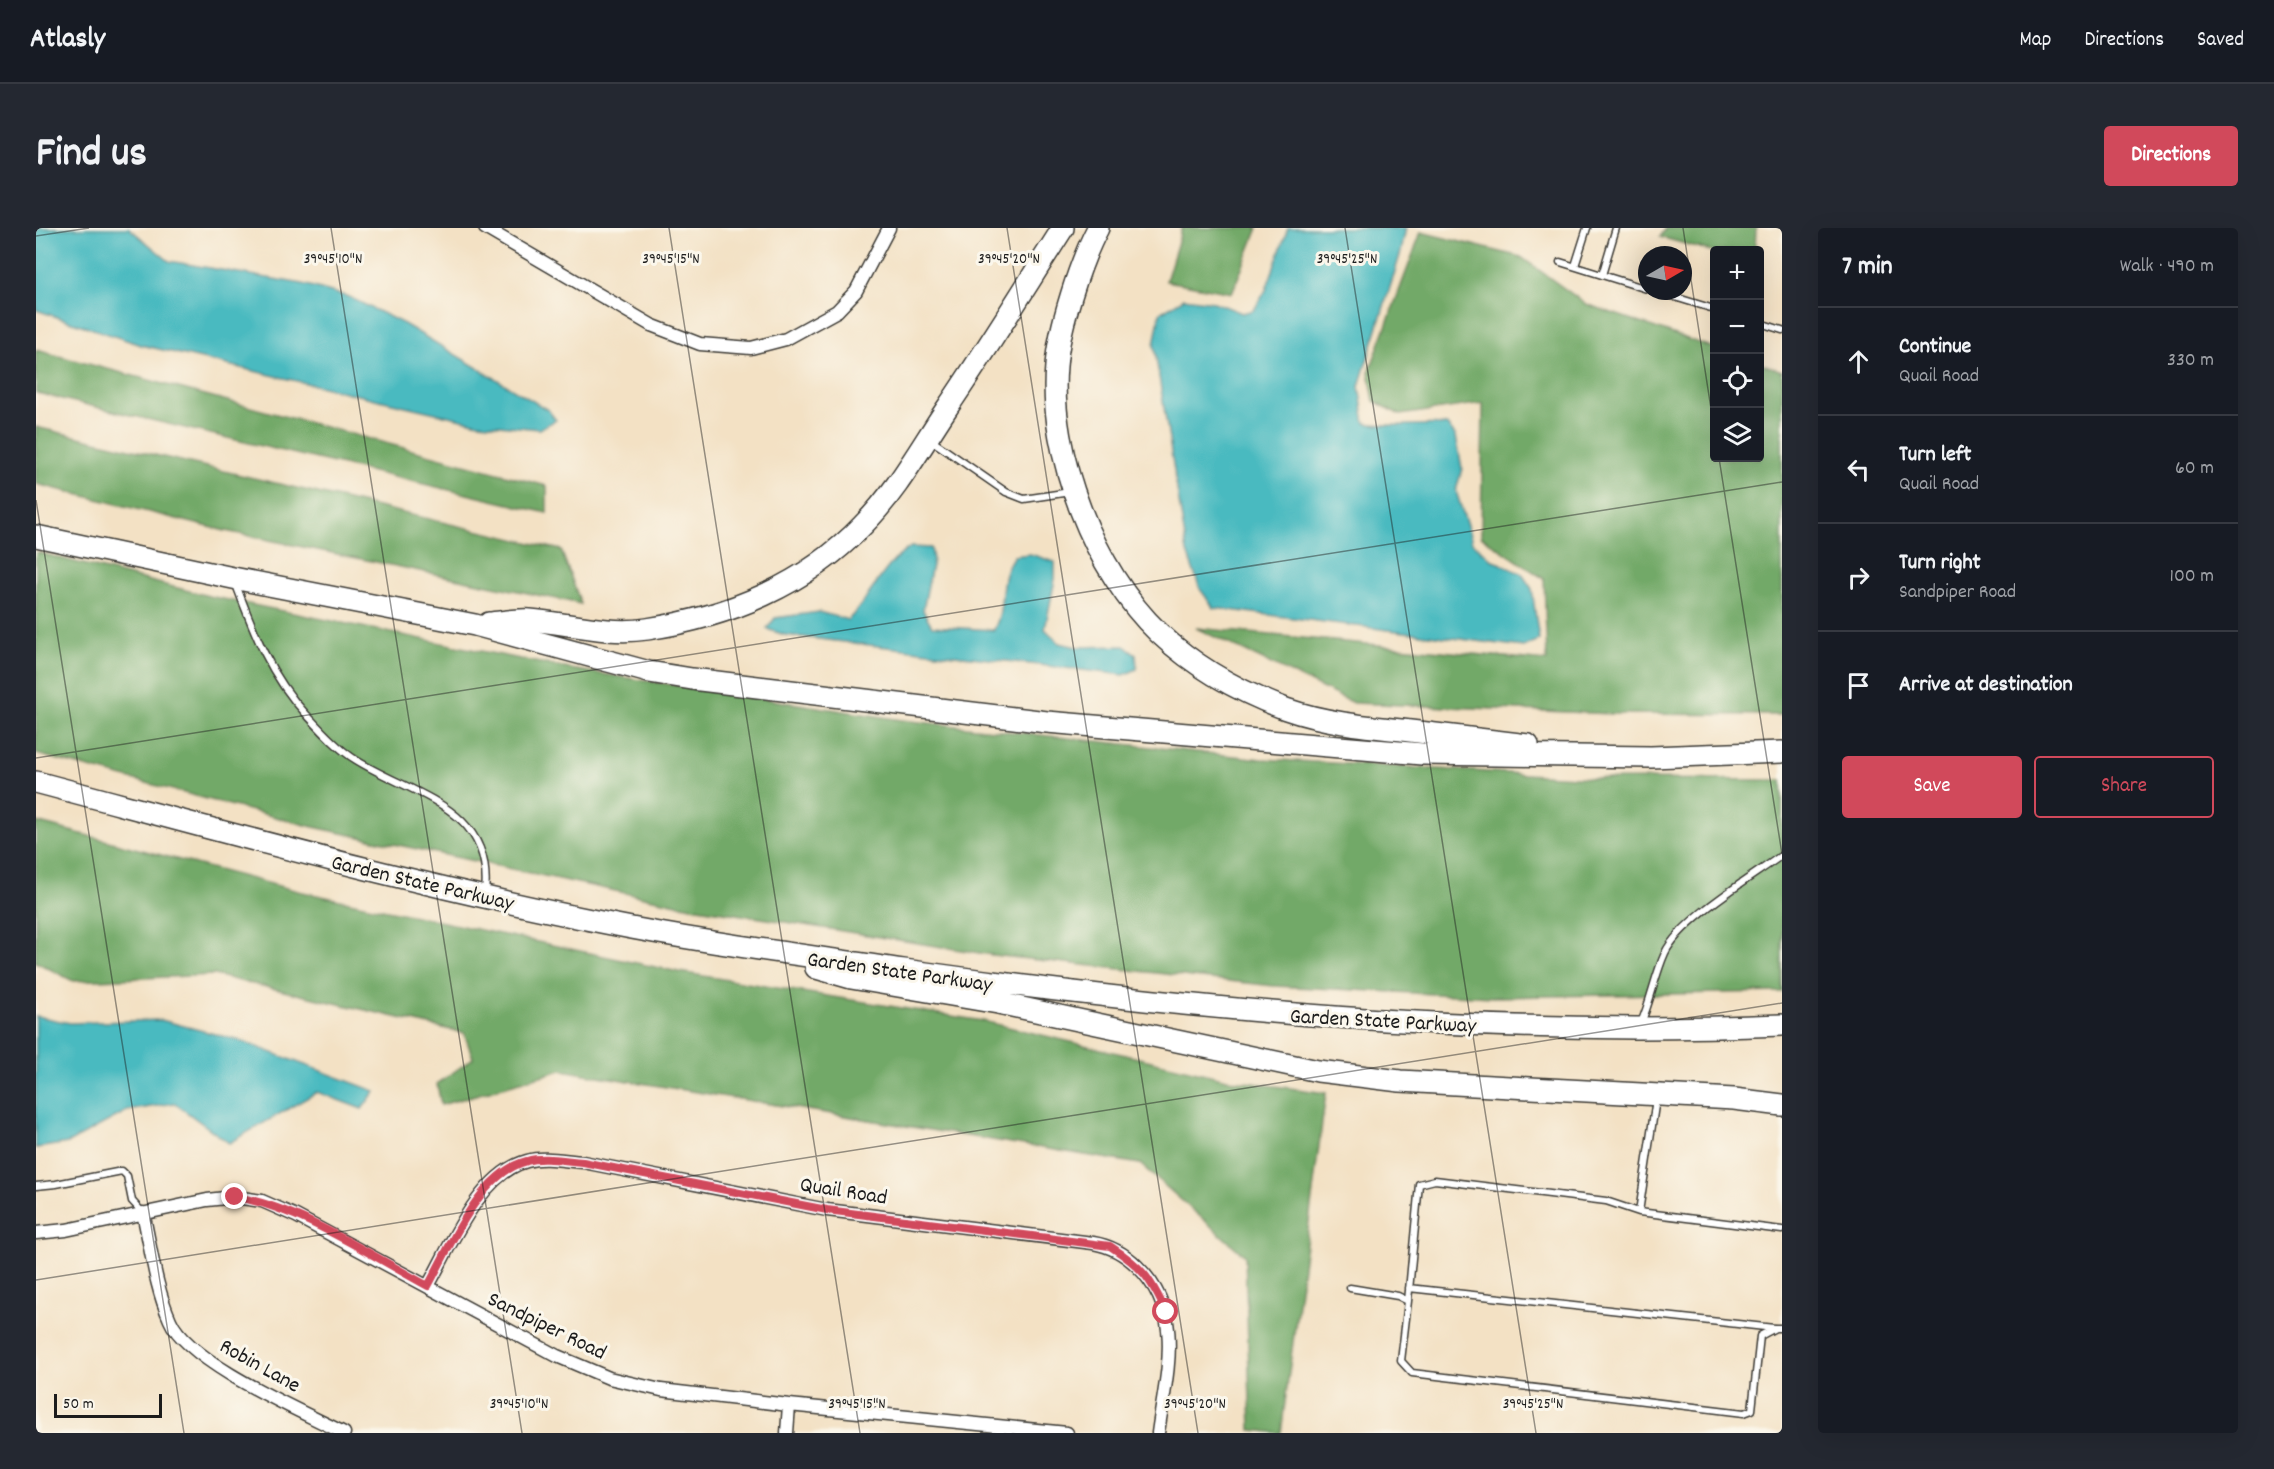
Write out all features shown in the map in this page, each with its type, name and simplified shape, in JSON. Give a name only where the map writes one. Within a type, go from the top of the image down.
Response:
[{"type":"highway","points":[[475,625],[528,620],[582,628],[645,630],[712,616],[777,591],[838,549],[864,525],[892,490],[1063,228]]},
{"type":"highway","points":[[1098,228],[1081,267],[1056,366],[1059,439],[1078,507],[1107,565],[1131,601],[1158,632],[1195,662],[1233,686],[1287,709],[1336,723],[1651,757]]},
{"type":"highway","points":[[36,536],[233,578],[475,625],[650,672],[692,679],[1047,722],[1455,756],[1651,757],[1782,752]]},
{"type":"highway","name":"Garden State Parkway","points":[[36,782],[244,837],[485,896],[603,923],[785,955],[1066,992],[1260,1012],[1451,1024],[1640,1027],[1782,1025]]},
{"type":"highway","points":[[785,955],[851,978],[988,1001],[1318,1071],[1400,1080],[1657,1095],[1782,1105]]},
{"type":"street","points":[[485,228],[651,325],[700,344],[751,348],[786,339],[837,311],[856,291],[889,228]]},
{"type":"street","name":"Quail Road","points":[[428,1286],[481,1192],[504,1173],[526,1161],[550,1159],[583,1162],[827,1210],[1110,1246],[1130,1259],[1151,1280],[1166,1312],[1170,1345],[1158,1433]]},
{"type":"street","name":"Sandpiper Road","points":[[36,1233],[66,1230],[207,1200],[235,1197],[262,1201],[296,1216],[557,1356],[609,1378],[661,1390],[789,1406],[969,1427],[1067,1433]]},
{"type":"street","name":"Robin Lane","points":[[143,1213],[159,1288],[170,1322],[214,1366],[344,1433]]},
{"type":"street","points":[[787,1433],[789,1406]]},
{"type":"lane","points":[[1575,266],[1587,228]]},
{"type":"lane","points":[[1602,275],[1616,228]]},
{"type":"lane","points":[[1560,262],[1638,285]]},
{"type":"lane","points":[[1684,300],[1710,308]]},
{"type":"lane","points":[[1764,324],[1782,330]]},
{"type":"lane","points":[[928,437],[1006,492],[1024,500],[1074,492]]},
{"type":"lane","points":[[233,578],[256,639],[272,671],[305,713],[354,759],[440,804],[464,824],[477,840],[484,852],[487,871],[485,896]]},
{"type":"lane","points":[[1640,1027],[1665,951],[1695,918],[1782,855]]},
{"type":"lane","points":[[1639,1212],[1657,1095]]},
{"type":"lane","points":[[36,1186],[56,1185],[122,1171],[127,1176],[132,1201],[143,1213]]},
{"type":"lane","points":[[1778,1328],[1760,1336],[1752,1410],[1744,1413],[1412,1373],[1401,1361],[1419,1184],[1435,1180],[1605,1201],[1639,1212],[1782,1230]]},
{"type":"lane","points":[[1350,1288],[1398,1296],[1408,1301]]},
{"type":"lane","points":[[1409,1288],[1778,1328]]},
{"type":"green space","points":[[1182,228],[1258,228],[1232,293],[1166,281]]},
{"type":"green space","points":[[1666,228],[1756,228],[1755,246],[1710,246],[1710,251],[1660,237]]},
{"type":"green space","points":[[1421,232],[1521,257],[1586,304],[1710,347],[1710,462],[1764,462],[1764,364],[1782,371],[1782,715],[1613,714],[1353,703],[1196,628],[1547,661],[1544,579],[1481,536],[1483,403],[1400,415],[1374,401],[1369,372]]},
{"type":"green space","points":[[36,350],[547,486],[547,513],[36,393]]},
{"type":"green space","points":[[36,427],[561,550],[581,604],[225,531],[36,484]]},
{"type":"green space","points":[[36,552],[209,596],[570,669],[902,720],[1262,759],[1611,779],[1782,780],[1782,992],[1493,997],[1274,986],[992,955],[691,907],[313,827],[36,754]]},
{"type":"green space","points":[[36,822],[298,891],[679,972],[983,1021],[1231,1080],[1326,1093],[1281,1433],[1251,1430],[1245,1256],[1140,1164],[561,1070],[441,1105],[437,1084],[473,1058],[464,1033],[214,975],[73,981],[36,962]]},
{"type":"water","points":[[36,228],[129,228],[169,261],[303,284],[349,297],[404,324],[548,410],[556,420],[539,429],[479,423],[141,345],[36,310]]},
{"type":"water","points":[[1288,228],[1406,228],[1401,252],[1359,386],[1365,423],[1447,425],[1456,436],[1462,468],[1456,491],[1472,542],[1491,559],[1522,574],[1532,589],[1539,640],[1524,647],[1214,608],[1200,589],[1187,552],[1154,345],[1160,313],[1184,298],[1214,302],[1242,313],[1254,310],[1266,290]]},
{"type":"water","points":[[911,547],[931,548],[933,560],[923,610],[932,626],[994,630],[1000,611],[1005,574],[1009,565],[1014,556],[1030,554],[1055,562],[1055,579],[1045,629],[1059,643],[1077,647],[1125,646],[1136,654],[1137,669],[1124,675],[785,635],[767,629],[775,618],[819,612],[848,620],[884,572]]},
{"type":"water","points":[[36,1016],[70,1023],[161,1020],[238,1040],[375,1091],[362,1109],[317,1092],[229,1143],[174,1103],[127,1111],[68,1143],[36,1148]]},
{"type":"route","points":[[235,1197],[262,1201],[296,1216],[428,1286],[481,1192],[504,1173],[526,1161],[550,1159],[583,1162],[827,1210],[1110,1246],[1130,1259],[1151,1280],[1166,1312]]}]
